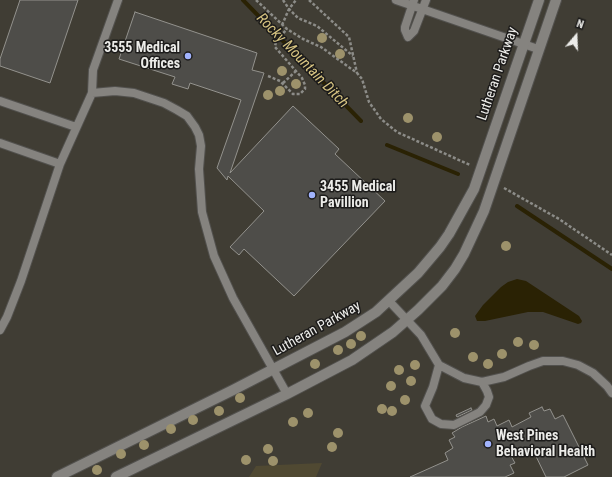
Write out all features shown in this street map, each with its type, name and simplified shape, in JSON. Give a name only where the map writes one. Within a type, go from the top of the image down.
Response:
[{"type":"street","name":"Lutheran Parkway","points":[[57,477],[326,344],[376,312],[418,273],[440,247],[463,210],[481,171],[539,0]]},
{"type":"street","points":[[116,477],[287,394],[352,360],[393,332],[442,286],[458,264],[480,221],[556,0]]},
{"type":"lane","points":[[0,330],[7,317],[60,164],[92,93],[93,70],[118,0]]},
{"type":"lane","points":[[396,0],[413,3],[423,9],[538,49]]},
{"type":"lane","points":[[413,3],[405,27],[408,37],[414,31],[426,0]]},
{"type":"lane","points":[[92,93],[115,91],[134,93],[164,103],[177,110],[187,116],[195,127],[199,134],[201,146],[199,169],[202,212],[214,256],[232,298],[287,394]]},
{"type":"lane","points":[[0,101],[76,127]]},
{"type":"lane","points":[[0,143],[60,164]]},
{"type":"lane","points":[[389,301],[421,335],[439,365],[464,378],[482,382],[504,377],[543,361],[563,361],[593,373],[612,393]]},
{"type":"lane","points":[[439,365],[433,387],[424,406],[432,419],[441,424],[454,425],[480,412],[486,405],[488,397],[487,391],[482,382]]},
{"type":"path","points":[[256,0],[287,29],[303,39],[321,47],[357,74],[362,79],[369,102],[381,119],[397,132],[481,171]]},
{"type":"path","points":[[283,0],[298,18],[317,26],[353,56]]},
{"type":"path","points":[[282,25],[289,9],[296,0]]},
{"type":"path","points":[[308,0],[349,37],[357,74]]},
{"type":"path","points":[[268,76],[283,84],[293,94],[303,92],[305,85],[304,82],[275,47],[276,41],[287,29]]},
{"type":"path","points":[[283,84],[296,71]]},
{"type":"path","points":[[494,182],[559,219],[612,256]]},
{"type":"shaded area","points":[[0,0],[612,0],[612,477],[0,477]]},
{"type":"shaded area","points":[[517,279],[526,281],[579,316],[582,321],[581,323],[578,324],[543,312],[528,312],[485,321],[477,321],[475,316],[483,305],[501,287],[508,282]]},
{"type":"shaded area","points":[[322,463],[316,477],[249,477],[256,466]]},
{"type":"building","points":[[20,0],[78,0],[50,83],[0,66],[0,59]]},
{"type":"building","name":"3455 Medical Pavillion","points":[[135,12],[257,53],[252,70],[264,73],[230,173],[293,106],[339,149],[335,154],[385,201],[294,296],[244,249],[239,255],[230,247],[264,211],[228,176],[227,180],[217,168],[241,100],[190,83],[188,89],[172,84],[175,77],[119,59]]},
{"type":"building","name":"West Pines Behavioral Health","points":[[542,407],[544,411],[550,409],[555,419],[563,415],[588,465],[564,477],[546,477],[531,446],[511,456],[515,463],[510,465],[514,473],[505,477],[410,477],[448,460],[445,453],[453,448],[449,440],[455,437],[452,433],[462,427],[486,416],[488,422],[494,419],[497,426],[509,420],[512,427],[531,417],[529,413]]},
{"type":"building","points":[[471,408],[472,410],[457,417],[456,415]]},
{"type":"waterway","name":"Rocky Mountain Ditch","points":[[243,0],[361,121]]},
{"type":"waterway","name":"Rocky Mountain Ditch","points":[[387,145],[458,174]]},
{"type":"waterway","name":"Rocky Mountain Ditch","points":[[517,206],[612,269]]},
{"type":"place","name":"3555 Medical Offices","points":[[188,56]]},
{"type":"place","name":"3455 Medical Pavillion","points":[[312,195]]},
{"type":"place","name":"West Pines Behavioral Health","points":[[488,444]]}]
